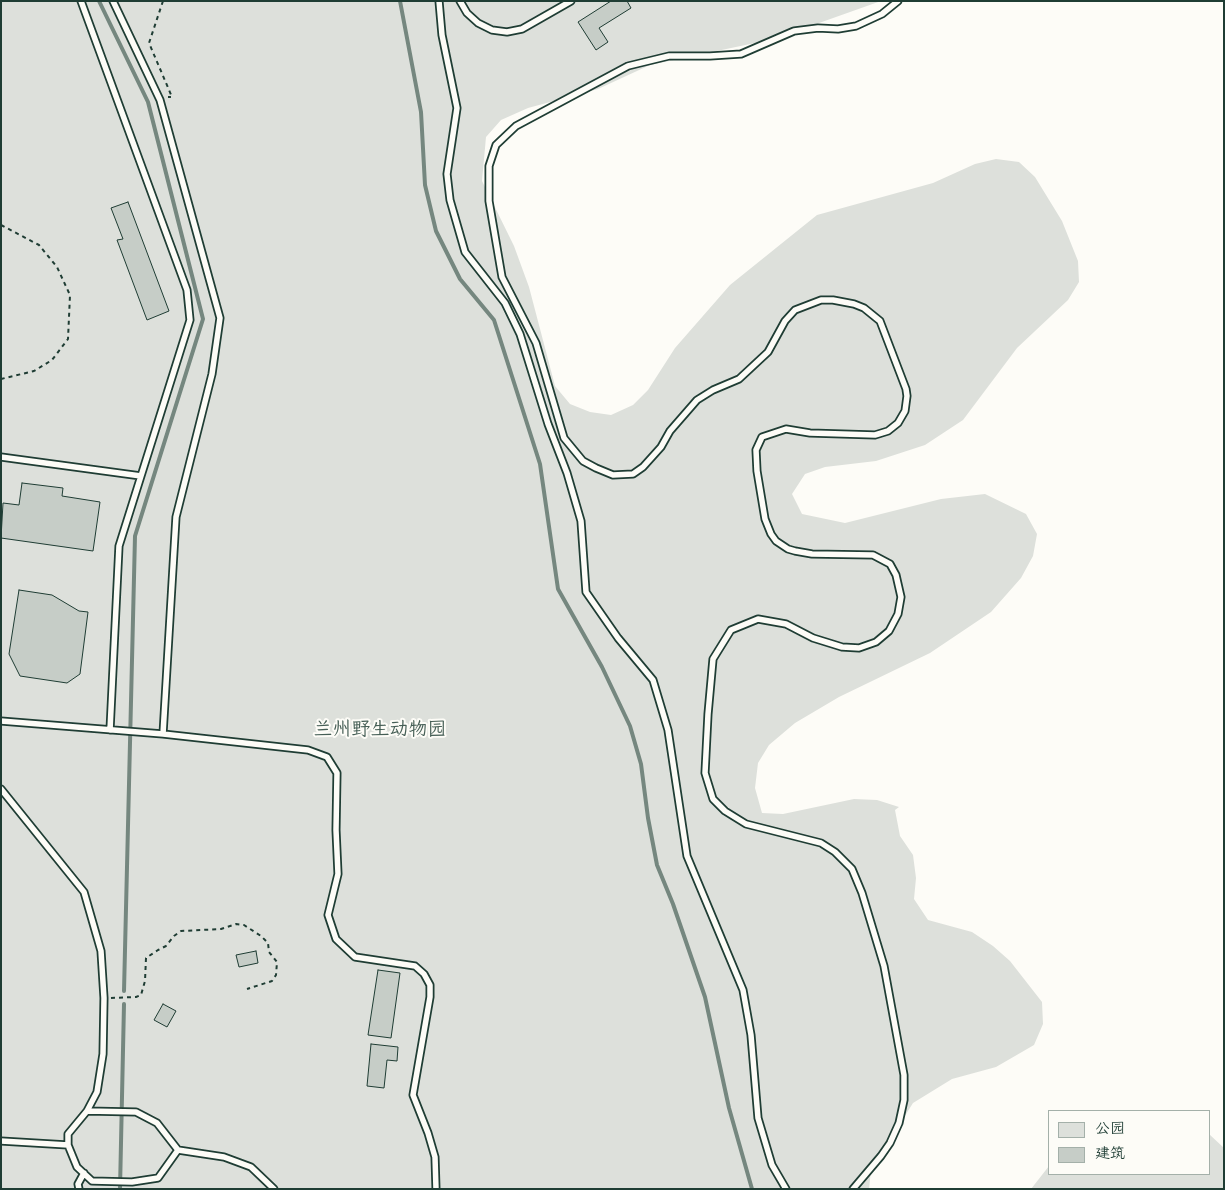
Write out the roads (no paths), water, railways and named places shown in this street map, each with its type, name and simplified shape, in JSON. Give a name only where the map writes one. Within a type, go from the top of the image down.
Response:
[{"type":"lane","points":[[80,1],[188,290],[190,320],[119,546],[110,730]]},
{"type":"lane","points":[[113,1],[158,97],[220,318],[212,374],[176,516],[163,734]]},
{"type":"lane","points":[[439,1],[442,35],[457,108],[447,174],[450,200],[465,252],[505,303],[520,334],[548,424],[567,473],[581,521],[586,592],[618,638],[654,680],[668,730],[687,856],[743,990],[751,1035],[758,1118],[772,1165],[786,1189]]},
{"type":"lane","points":[[460,1],[467,13],[478,23],[492,30],[507,32],[522,29],[571,1]]},
{"type":"lane","points":[[853,1189],[890,1143],[899,1123],[904,1100],[904,1074],[879,948],[862,893],[852,869],[835,852],[821,843],[746,824],[725,811],[713,798],[706,773],[708,714],[713,659],[731,630],[758,619],[786,624],[813,638],[842,647],[859,648],[876,642],[889,631],[898,614],[901,597],[896,575],[890,564],[873,556],[812,554],[795,551],[776,541],[765,520],[757,470],[756,450],[762,437],[786,429],[810,433],[875,435],[888,431],[898,423],[905,411],[907,403],[906,389],[880,321],[864,308],[854,304],[844,301],[821,300],[795,310],[785,321],[768,352],[739,379],[713,390],[697,400],[670,431],[661,448],[634,474],[613,475],[596,468],[583,461],[564,438],[536,343],[502,276],[489,201],[489,166],[496,145],[516,126],[628,66],[669,56],[741,54],[794,31],[818,28],[838,29],[856,26],[882,14],[898,1]]},
{"type":"lane","points":[[1,457],[141,476]]},
{"type":"lane","points":[[1,721],[163,734],[308,750],[326,757],[337,773],[336,830],[338,874],[328,915],[336,939],[355,957],[409,964],[420,970],[428,979],[430,985],[430,997],[413,1095],[428,1133],[435,1158],[436,1189]]},
{"type":"lane","points":[[1,789],[84,892],[101,951],[104,998],[103,1054],[97,1092],[87,1111],[68,1134],[68,1145],[77,1167],[92,1181],[126,1182],[158,1178],[178,1150]]},
{"type":"lane","points":[[87,1111],[136,1112],[157,1123],[178,1150],[224,1157],[251,1167],[274,1189]]},
{"type":"lane","points":[[1,1141],[68,1145]]},
{"type":"lane","points":[[79,1189],[78,1184],[84,1173]]},
{"type":"waterway","points":[[99,1],[148,102],[203,319],[135,536],[124,991]]},
{"type":"waterway","points":[[400,1],[421,112],[425,185],[436,231],[460,279],[494,320],[540,464],[558,589],[602,667],[630,726],[641,764],[648,818],[657,865],[673,904],[705,997],[729,1108],[752,1189]]},
{"type":"waterway","points":[[120,1189],[124,1004]]},
{"type":"park label","name":"兰州野生动物园","points":[[380,732]]}]
